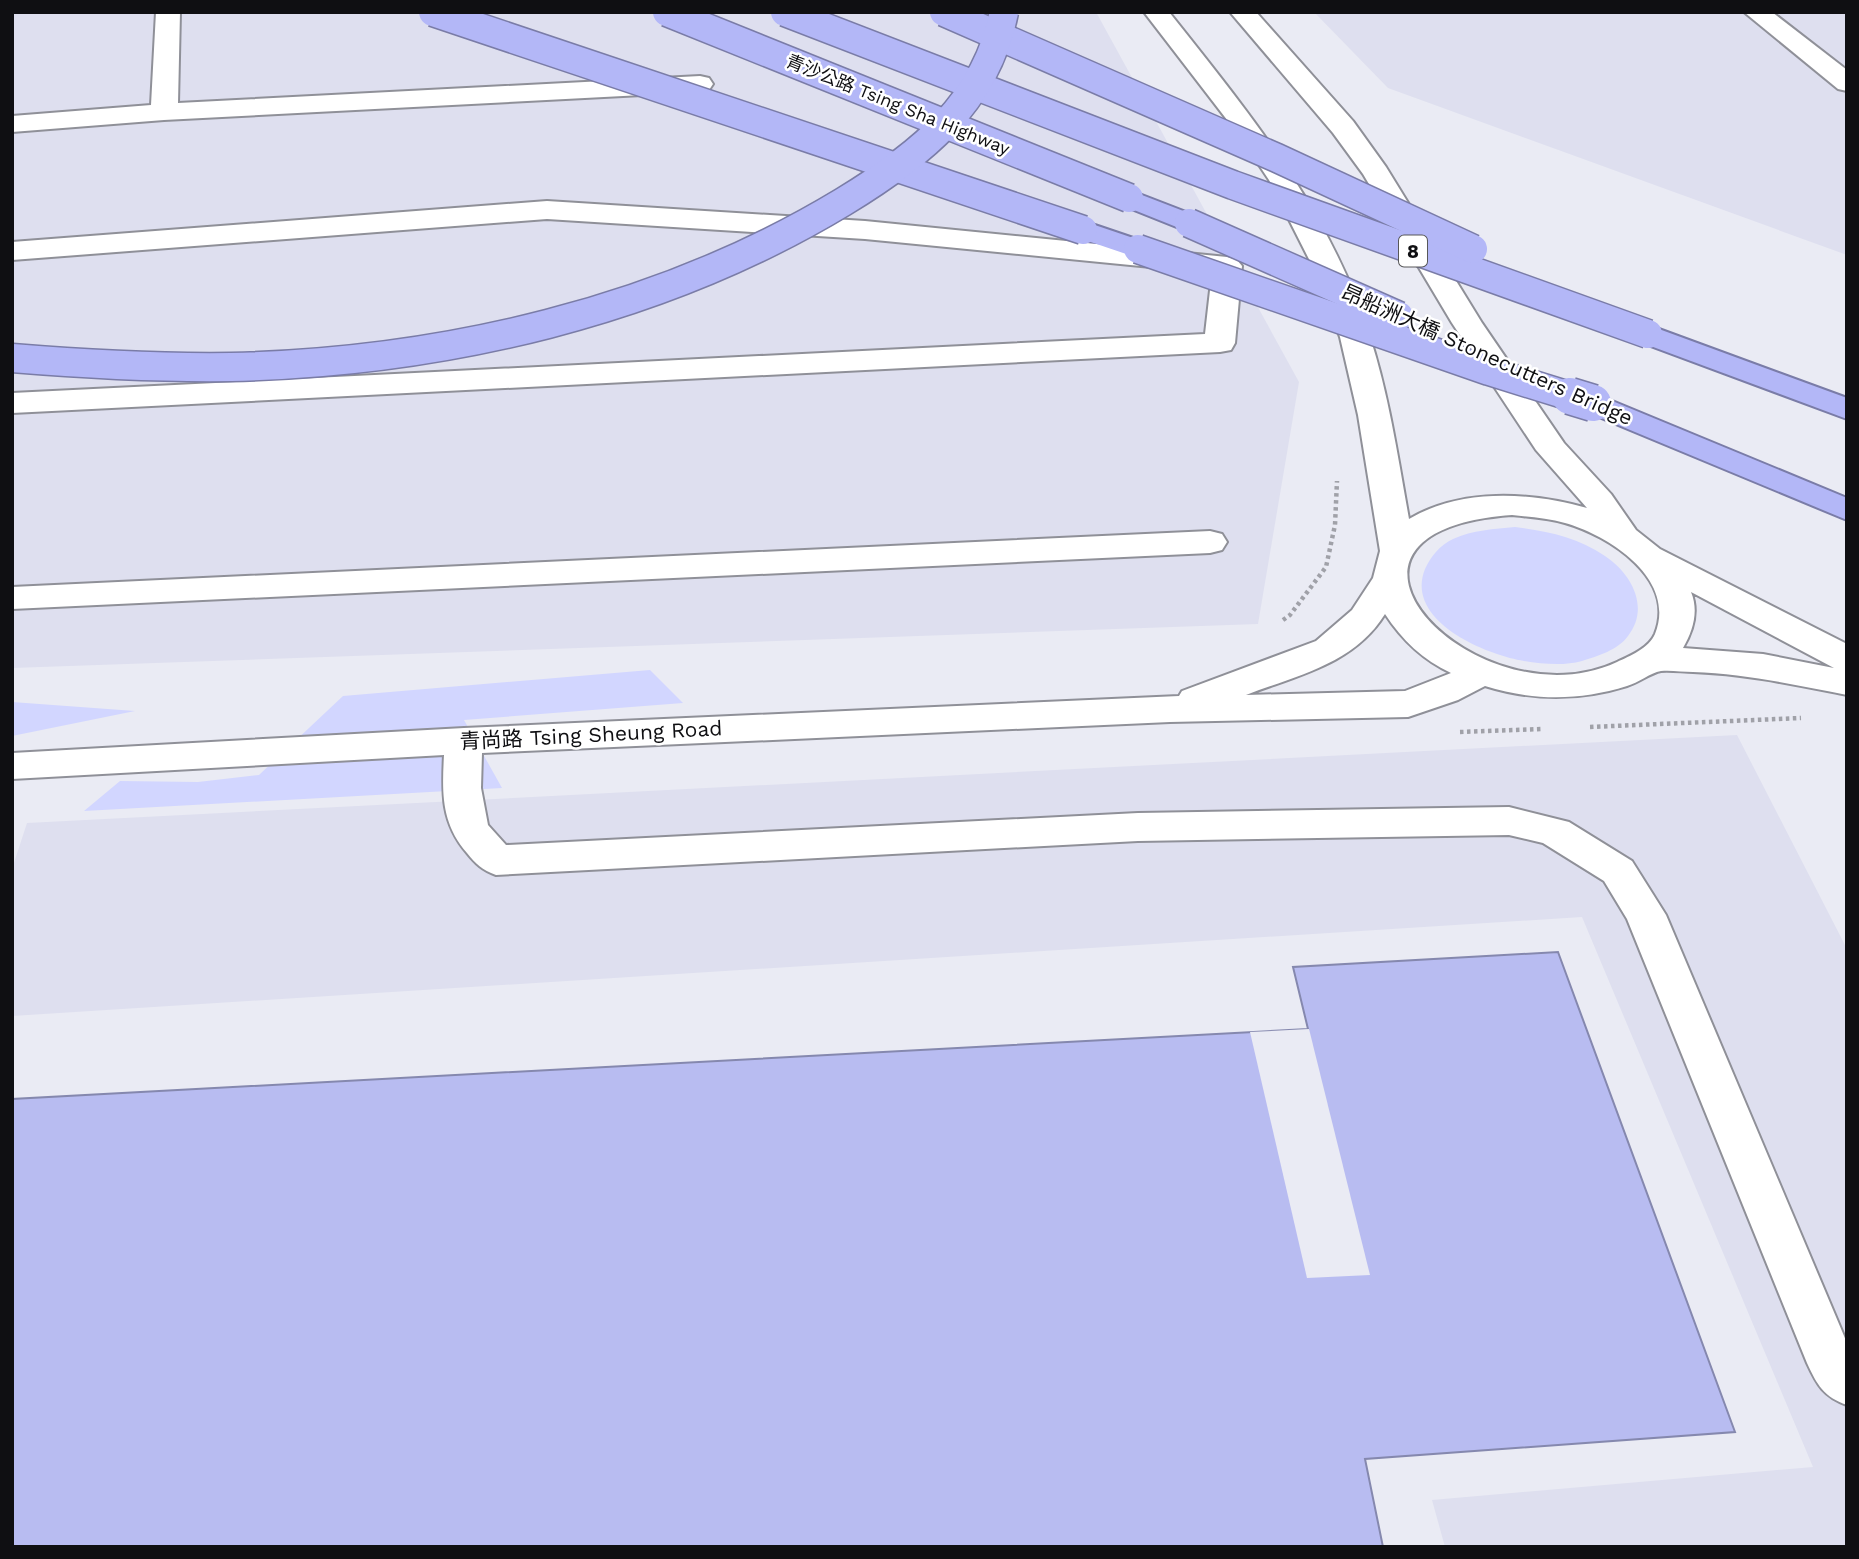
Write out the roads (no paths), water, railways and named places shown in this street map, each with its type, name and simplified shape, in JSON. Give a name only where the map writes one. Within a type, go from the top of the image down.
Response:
[{"type":"highway","points":[[433,12],[1083,230],[1489,372],[1593,403]]},
{"type":"highway","name":"青沙公路 Tsing Sha Highway","points":[[667,12],[1129,198]]},
{"type":"highway","name":"8","points":[[785,12],[1178,164],[1847,409]]},
{"type":"highway","points":[[944,12],[1277,158],[1571,294],[1648,334]]},
{"type":"highway","points":[[12,358],[74,365],[167,368],[275,365],[369,356],[474,339],[569,317],[650,293],[728,263],[817,220],[911,158],[970,95],[993,58],[1004,12]]},
{"type":"highway","name":"昂船洲大橋 Stonecutters Bridge","points":[[1129,198],[1593,403],[1847,510]]},
{"type":"street","points":[[164,112],[168,12]]},
{"type":"street","points":[[1156,12],[1252,134],[1283,180],[1331,274],[1355,337],[1374,415],[1394,564],[1396,604],[1415,630],[1444,654],[1482,672],[1520,682],[1558,686],[1595,683],[1628,674],[1653,659],[1672,636],[1678,610],[1670,583],[1552,450],[1467,323],[1376,173],[1343,127],[1285,58],[1241,12]]},
{"type":"street","points":[[1756,12],[1847,83]]},
{"type":"street","points":[[12,124],[164,112],[700,84]]},
{"type":"street","points":[[12,251],[547,210],[865,230],[1227,266],[1220,343],[12,402]]},
{"type":"street","points":[[1394,564],[1415,531],[1442,516],[1474,507],[1512,505],[1551,509],[1576,516],[1847,659]]},
{"type":"street","points":[[12,597],[1210,542]]},
{"type":"street","name":"青尚路 Tsing Sheung Road","points":[[1170,709],[1329,650],[1365,618],[1394,564]]},
{"type":"street","points":[[1653,659],[1723,661],[1847,683]]},
{"type":"street","name":"青尚路 Tsing Sheung Road","points":[[12,766],[464,741],[1170,709],[1408,705],[1445,691],[1482,672]]},
{"type":"street","points":[[464,741],[462,788],[469,829],[496,860],[1138,827],[1509,821],[1555,832],[1618,870],[1646,915],[1831,1363],[1847,1383]]}]
